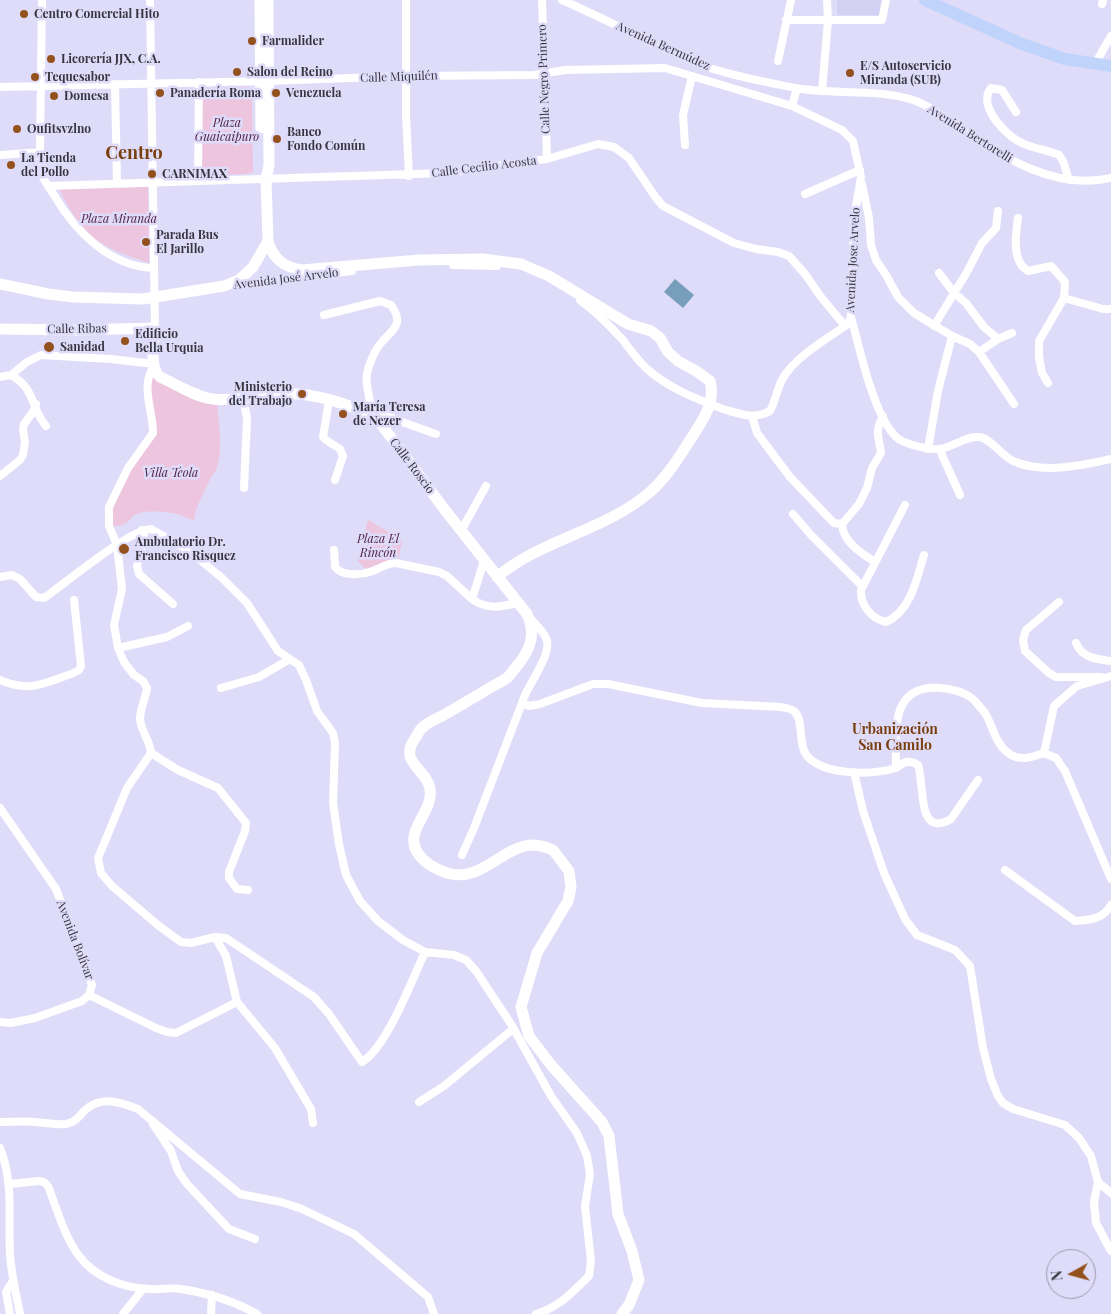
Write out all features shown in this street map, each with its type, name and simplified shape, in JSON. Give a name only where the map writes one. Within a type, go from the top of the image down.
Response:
[{"type":"main road","points":[[925,0],[1022,44],[1065,59],[1111,66]]},
{"type":"street","points":[[42,0],[40,86],[41,174],[66,216],[88,240],[119,259],[143,268],[153,268]]},
{"type":"street","points":[[150,0],[154,365],[148,374],[147,386],[153,433],[128,468],[109,507],[109,526],[117,545],[122,589],[114,625],[118,648],[124,662],[147,688],[140,717],[141,726],[151,753],[127,788],[98,858],[101,873],[118,892],[181,942],[191,944],[215,937],[226,938],[314,996],[330,1014],[362,1062],[369,1058],[395,1020],[425,952]]},
{"type":"street","points":[[224,286],[239,280],[253,268],[268,241],[266,179],[262,165],[263,81],[260,0]]},
{"type":"street","points":[[263,81],[268,0]]},
{"type":"street","points":[[406,0],[409,176]]},
{"type":"street","name":"Calle Negro Primero","points":[[542,0],[547,159]]},
{"type":"street","name":"Avenida Bermúdez","points":[[562,0],[680,56],[710,68],[797,88]]},
{"type":"street","points":[[778,62],[791,0]]},
{"type":"street","points":[[822,91],[828,21],[827,0]]},
{"type":"street","points":[[786,20],[882,20],[886,0]]},
{"type":"street","points":[[1095,64],[1111,36]]},
{"type":"street","points":[[675,71],[680,56]]},
{"type":"street","name":"Calle Miquilén","points":[[0,87],[544,74],[565,70],[666,68],[792,106]]},
{"type":"street","points":[[685,145],[683,115],[692,76]]},
{"type":"street","points":[[198,181],[199,82]]},
{"type":"street","points":[[115,84],[116,183]]},
{"type":"street","points":[[792,106],[797,88]]},
{"type":"street","name":"Avenida Bertorelli","points":[[797,88],[898,97],[916,101],[932,109],[1006,158],[1055,178],[1082,182],[1111,178]]},
{"type":"street","points":[[1016,112],[1002,90],[991,88],[986,100],[992,116],[1021,143],[1060,156],[1069,180]]},
{"type":"street","name":"Avenida Jose Arvelo","points":[[752,416],[763,415],[770,411],[779,386],[789,369],[803,356],[848,324],[851,316],[854,218],[860,174],[855,146],[848,134],[842,130],[792,106]]},
{"type":"street","name":"Calle Cecilio Acosta","points":[[48,186],[409,176],[547,159],[598,144],[614,147],[622,152],[637,168],[663,206],[734,242],[789,256],[845,326]]},
{"type":"street","points":[[0,155],[40,152]]},
{"type":"street","points":[[805,194],[860,174],[870,218],[871,245],[876,260],[898,297],[914,313],[952,336],[964,340],[978,352],[1014,404]]},
{"type":"street","points":[[934,326],[967,272],[982,243],[996,228],[998,211]]},
{"type":"street","points":[[1018,218],[1016,242],[1018,259],[1022,267],[1028,271],[1051,266],[1064,282],[1064,298],[1039,341],[1042,373],[1048,383]]},
{"type":"street","name":"Avenida José Arvelo","points":[[268,241],[272,252],[282,263],[302,270],[419,260],[483,260],[521,264],[550,276],[623,321],[652,331],[660,338],[668,352],[678,362],[710,381],[712,388],[710,404],[705,416],[670,471],[645,496],[608,520],[519,560],[497,577]]},
{"type":"street","name":"Avenida José Arvelo","points":[[0,284],[73,297],[143,299],[224,286],[388,267],[493,265],[537,274],[569,292],[591,309],[614,332]]},
{"type":"street","points":[[939,273],[954,293],[966,303],[984,327],[998,339]]},
{"type":"street","points":[[1064,298],[1103,309],[1111,309]]},
{"type":"street","points":[[324,315],[380,302],[390,305],[397,315],[398,324],[379,344],[369,365],[367,384],[371,410],[436,434]]},
{"type":"street","points":[[851,316],[869,382],[886,425],[898,439],[928,449],[941,449],[970,437],[981,437],[1013,460],[1037,467],[1060,467],[1111,459]]},
{"type":"street","points":[[623,321],[614,332],[659,379],[696,400],[752,416],[758,433],[790,477],[830,519],[842,524]]},
{"type":"street","name":"Calle Ribas","points":[[0,329],[78,330],[154,323]]},
{"type":"street","points":[[978,352],[998,339],[1012,333]]},
{"type":"street","points":[[928,449],[938,391],[952,336]]},
{"type":"street","points":[[0,377],[11,375],[27,362],[41,355],[112,359],[154,365]]},
{"type":"street","name":"Calle Roscio","points":[[154,365],[156,373],[160,377],[207,398],[217,400],[277,394],[301,394],[371,410],[461,531],[527,614]]},
{"type":"street","points":[[11,375],[25,385],[46,426]]},
{"type":"street","points":[[243,397],[247,419],[244,488]]},
{"type":"street","points":[[329,401],[324,437],[340,449],[343,456],[335,480]]},
{"type":"street","points":[[0,476],[20,460],[23,455],[25,442],[24,424],[33,412],[36,404]]},
{"type":"street","points":[[875,562],[844,536],[842,524],[859,504],[867,488],[872,468],[881,453],[876,434],[877,426],[882,416]]},
{"type":"street","points":[[941,449],[960,495]]},
{"type":"street","points":[[461,531],[486,486]]},
{"type":"street","points":[[905,505],[862,586],[862,599],[869,611],[880,621],[886,622],[900,612],[912,592],[924,555]]},
{"type":"street","points":[[793,514],[811,535],[862,586]]},
{"type":"street","points":[[0,577],[12,574],[23,582],[36,597],[44,598],[117,545],[142,530],[151,529],[188,550],[222,578],[247,603],[278,651],[299,665],[317,711],[333,733],[335,743],[333,803],[339,844],[346,874],[360,901],[378,922],[403,940],[425,952],[454,955],[466,960],[476,971],[513,1029],[551,1096],[577,1133],[587,1156],[590,1174],[586,1206],[591,1261],[590,1276],[561,1303],[536,1314]]},
{"type":"street","points":[[142,530],[144,535],[137,566],[139,574],[173,604]]},
{"type":"street","points":[[334,550],[335,567],[341,573],[358,574],[390,564],[396,564],[439,572],[447,576],[484,606],[491,608],[517,603]]},
{"type":"street","points":[[472,598],[484,561]]},
{"type":"street","points":[[0,680],[24,687],[36,686],[80,670],[74,600]]},
{"type":"street","points":[[1059,602],[1026,630],[1023,640],[1025,651],[1056,677],[1108,677]]},
{"type":"street","points":[[462,855],[523,697],[537,675],[548,644],[546,638],[527,614]]},
{"type":"street","points":[[527,614],[532,624],[532,634],[527,654],[508,677],[422,727],[411,746],[410,757],[417,769],[425,776],[430,787],[431,798],[428,809],[418,825],[413,845],[424,862],[447,873],[461,876],[470,875],[516,849],[531,845],[553,850],[569,871],[571,887],[568,901],[537,953],[521,1007],[529,1036],[551,1066],[602,1122],[609,1136],[618,1214],[632,1251],[639,1280],[629,1305],[622,1314]]},
{"type":"street","points":[[118,648],[167,637],[188,626]]},
{"type":"street","points":[[1076,642],[1081,652],[1087,656],[1111,661]]},
{"type":"street","points":[[221,688],[259,677],[290,659]]},
{"type":"street","points":[[1044,753],[1054,706],[1077,686],[1108,677]]},
{"type":"street","points":[[522,703],[528,706],[540,704],[593,684],[608,684],[702,703],[781,707],[793,710],[797,713],[799,719],[801,743],[806,756],[821,767],[854,772],[880,773],[896,768],[905,761],[918,765],[922,774],[925,815],[930,822],[937,824],[951,819],[978,780]]},
{"type":"street","points":[[896,768],[897,717],[903,703],[911,694],[923,688],[956,690],[973,699],[985,713],[1002,748],[1013,756],[1029,759],[1044,753],[1056,758],[1065,771],[1111,879]]},
{"type":"street","points":[[151,753],[178,770],[218,788],[246,823],[245,831],[229,872],[229,878],[237,889],[248,890]]},
{"type":"street","points":[[854,772],[863,811],[884,874],[905,919],[917,934],[955,950],[970,966],[983,1048],[991,1079],[998,1096],[1004,1104],[1013,1109],[1065,1125],[1079,1138],[1090,1156],[1098,1182],[1094,1202],[1096,1223],[1111,1251]]},
{"type":"street","name":"Avenida Bolívar","points":[[0,808],[56,890],[92,985],[89,996],[82,1001],[35,1018],[10,1023],[0,1022]]},
{"type":"street","points":[[1004,870],[1075,921],[1089,920],[1106,914],[1111,905]]},
{"type":"street","points":[[215,937],[226,956],[237,1002],[275,1048],[311,1109],[314,1123]]},
{"type":"street","points":[[89,996],[156,1028],[176,1033],[237,1002]]},
{"type":"street","points":[[419,1102],[444,1086],[513,1029]]},
{"type":"street","points":[[0,1122],[20,1121],[63,1124],[74,1122],[86,1109],[96,1103],[108,1101],[119,1102],[138,1109],[240,1194],[281,1202],[354,1234],[428,1297],[434,1314]]},
{"type":"street","points":[[149,1118],[171,1151],[178,1171],[188,1184],[229,1229],[255,1239]]},
{"type":"street","points":[[0,1148],[10,1184],[10,1252],[13,1281],[20,1314]]},
{"type":"street","points":[[10,1184],[44,1182],[48,1186],[64,1228],[79,1255],[104,1278],[121,1284],[143,1288],[179,1288],[212,1295],[257,1314]]},
{"type":"street","points":[[1098,1182],[1111,1193]]},
{"type":"street","points":[[10,1314],[6,1292],[13,1281]]},
{"type":"street","points":[[123,1314],[143,1288]]},
{"type":"street","points":[[211,1314],[212,1295]]},
{"type":"shaded area","points":[[837,0],[882,0],[879,15],[837,15]]},
{"type":"green space","name":"Plaza Guaicaipuro","points":[[248,87],[252,91],[253,172],[246,174],[205,175],[202,170],[202,91],[208,88]]},
{"type":"green space","name":"Plaza Miranda","points":[[148,187],[149,263],[117,251],[94,238],[76,218],[59,189]]},
{"type":"green space","name":"Villa Teola","points":[[156,373],[217,400],[220,453],[216,471],[211,477],[197,507],[194,520],[172,513],[148,512],[136,515],[125,524],[109,526],[109,507],[153,433],[149,374]]},
{"type":"green space","name":"Plaza El Rincón","points":[[368,520],[402,540],[399,557],[365,569],[357,560]]},
{"type":"water","points":[[675,279],[694,295],[683,308],[664,292]]},
{"type":"place","name":"Centro Comercial Hito","points":[[24,14]]},
{"type":"place","name":"Farmalider","points":[[252,41]]},
{"type":"place","name":"Licorería JJX, C.A.","points":[[51,59]]},
{"type":"place","name":"Salon del Reino","points":[[237,72]]},
{"type":"place","name":"E/S Autoservicio Miranda (SUB)","points":[[850,73]]},
{"type":"place","name":"Tequesabor","points":[[35,77]]},
{"type":"place","name":"Panadería Roma","points":[[160,93]]},
{"type":"place","name":"Venezuela","points":[[276,93]]},
{"type":"place","name":"Domesa","points":[[54,96]]},
{"type":"place","name":"Oufitsvzlno","points":[[17,129]]},
{"type":"place","name":"Banco Fondo Común","points":[[277,139]]},
{"type":"place","name":"La Tienda del Pollo","points":[[11,165]]},
{"type":"place","name":"CARNIMAX","points":[[152,174]]},
{"type":"place","name":"Parada Bus El Jarillo","points":[[146,242]]},
{"type":"place","name":"Edificio Bella Urquia","points":[[125,341]]},
{"type":"place","name":"Sanidad","points":[[49,347]]},
{"type":"place","name":"Ministerio del Trabajo","points":[[302,394]]},
{"type":"place","name":"María Teresa de Nezer","points":[[343,414]]},
{"type":"place","name":"Ambulatorio Dr. Francisco Risquez","points":[[124,549]]},
{"type":"district","name":"Centro","points":[[134,153]]},
{"type":"district","name":"Urbanización San Camilo","points":[[895,738]]}]
